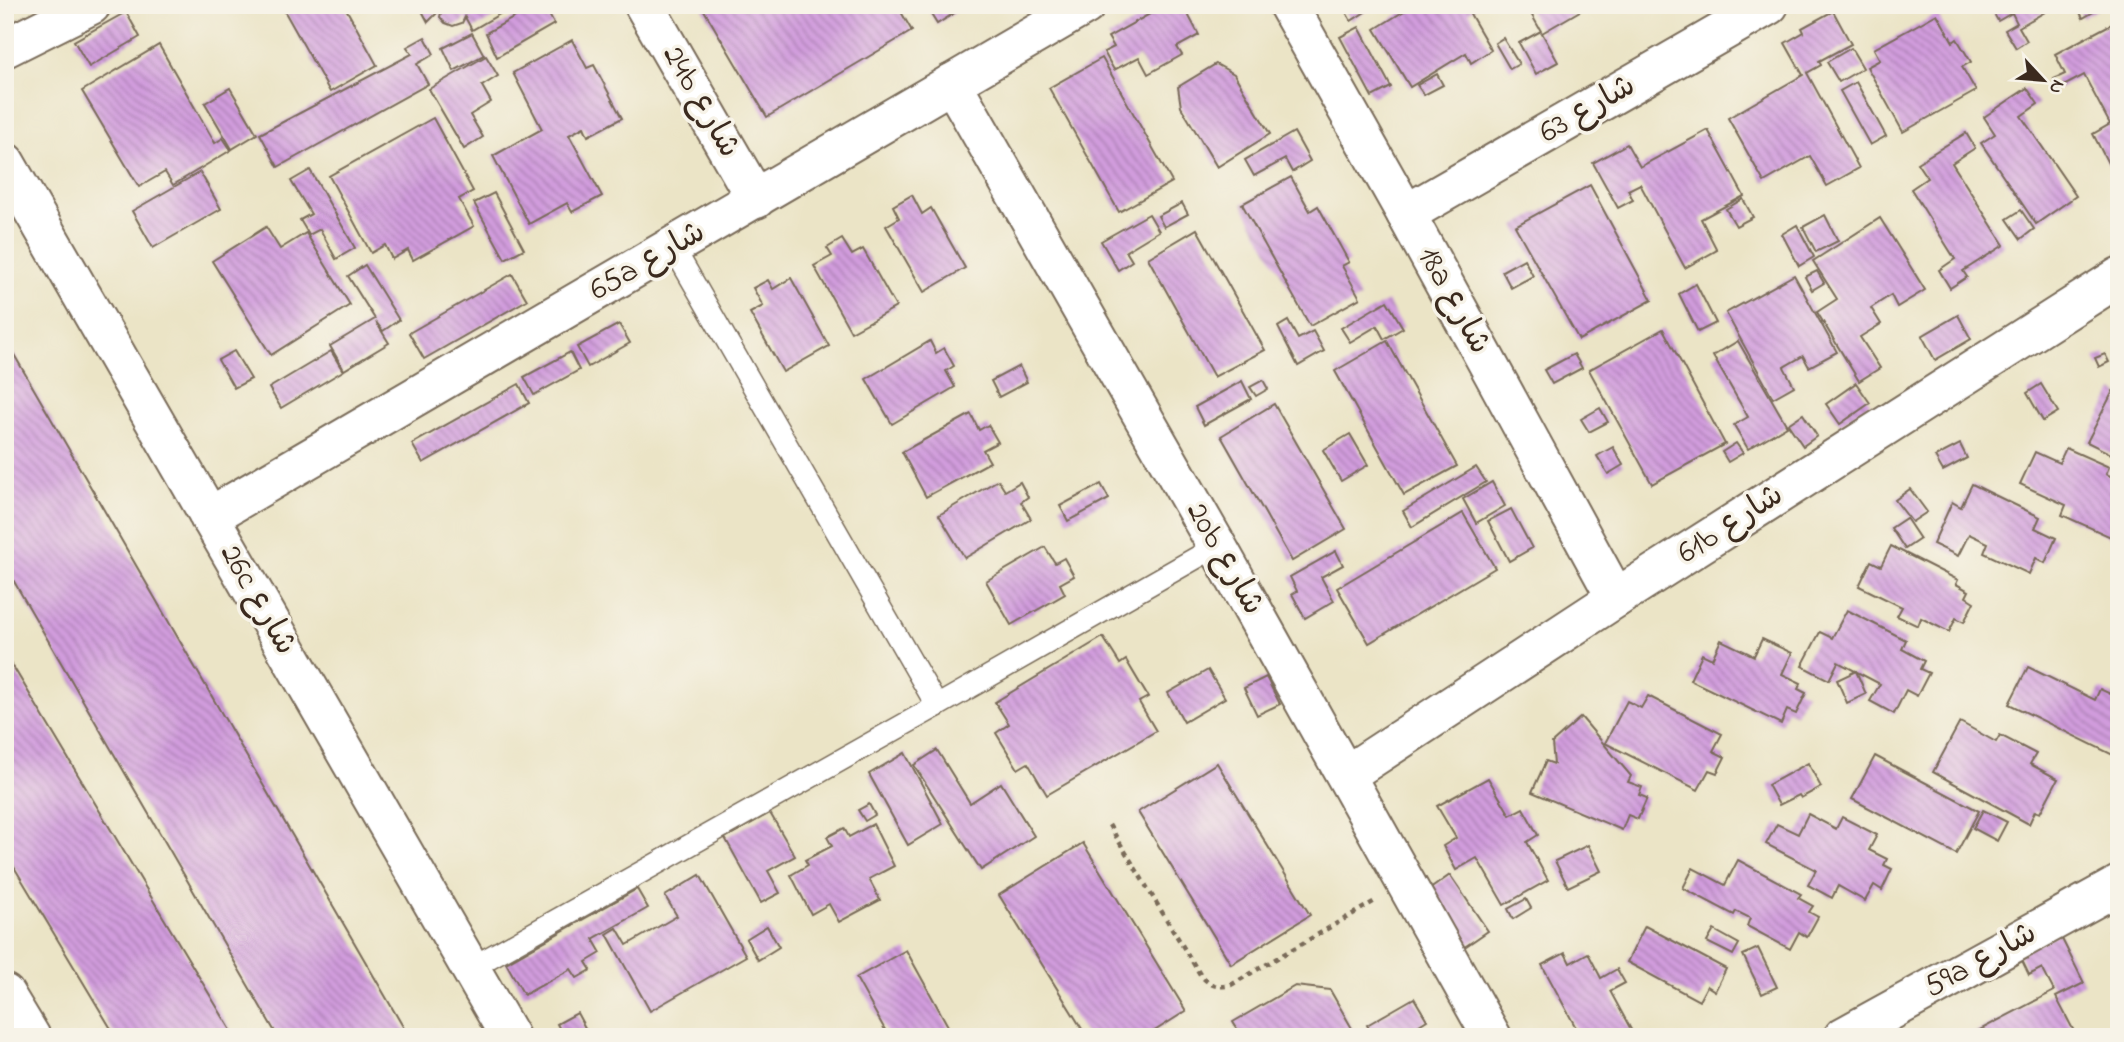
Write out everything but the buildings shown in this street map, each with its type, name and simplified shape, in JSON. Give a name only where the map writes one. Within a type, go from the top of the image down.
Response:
[{"type":"street","points":[[5,48],[91,5]]},
{"type":"street","name":"24b شارع","points":[[644,5],[756,199]]},
{"type":"street","name":"65a شارع","points":[[209,517],[1086,5]]},
{"type":"street","name":"18a شارع","points":[[1288,5],[1616,598]]},
{"type":"street","name":"شارع 63","points":[[1406,215],[1714,19],[1769,5]]},
{"type":"street","name":"20b شارع","points":[[952,83],[1217,546],[1492,1037]]},
{"type":"street","name":"26c شارع","points":[[5,162],[510,1037]]},
{"type":"street","name":"61b شارع","points":[[1346,775],[1616,598],[2119,276]]},
{"type":"street","name":"59a شارع","points":[[1843,1037],[2119,885]]},
{"type":"street","points":[[5,994],[31,1037]]},
{"type":"lane","points":[[673,247],[937,706]]},
{"type":"lane","points":[[471,968],[1217,546]]},
{"type":"path","points":[[1109,825],[1201,976],[1209,985],[1220,988],[1231,985],[1406,883]]}]
